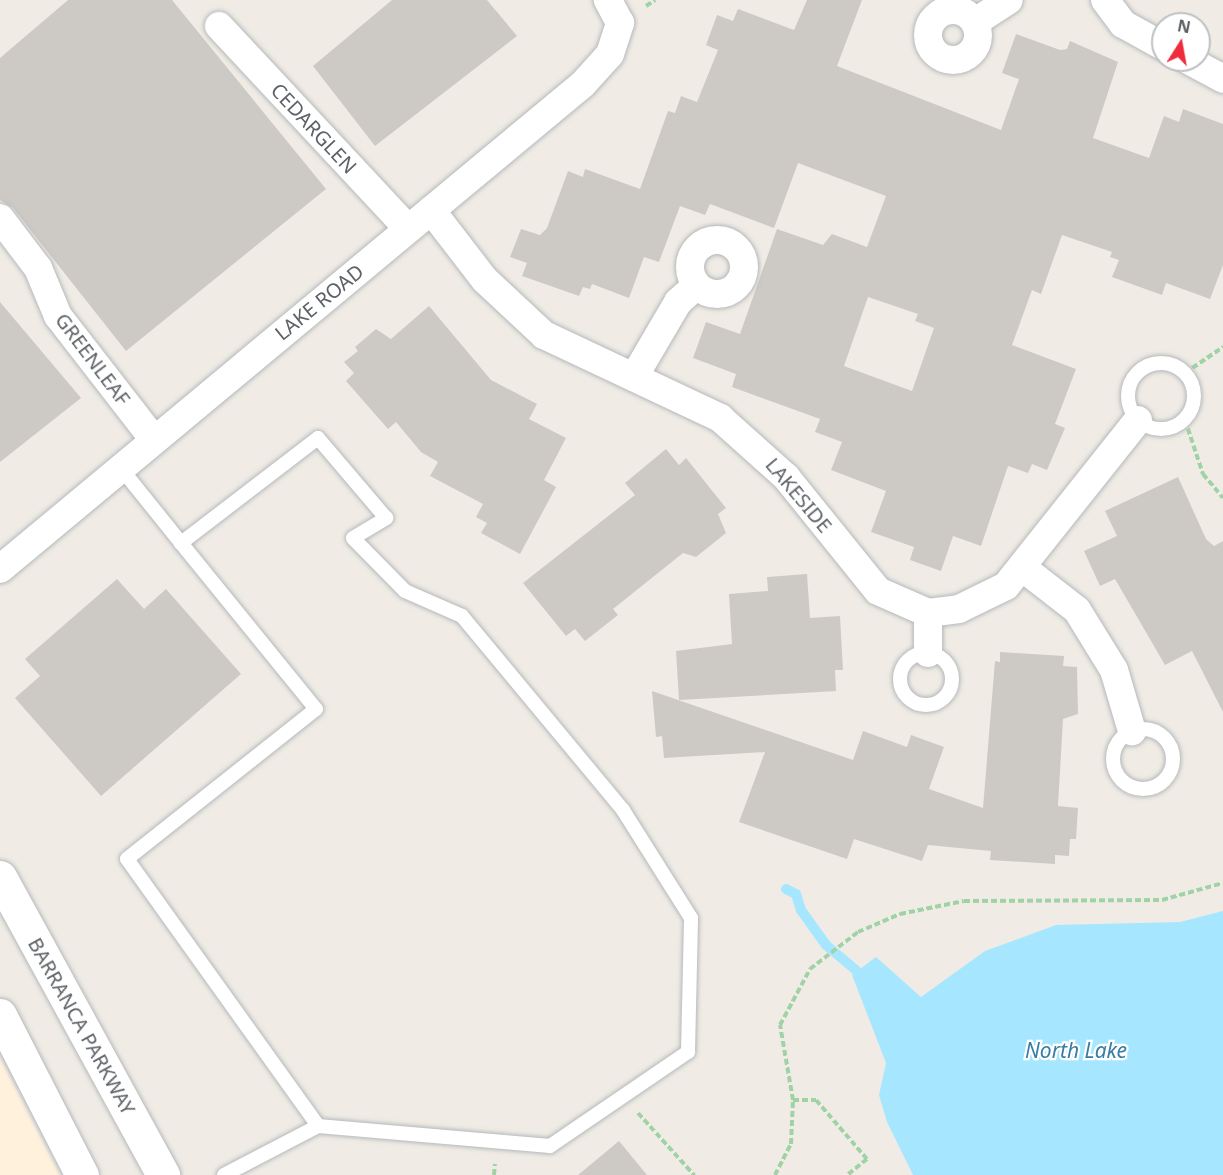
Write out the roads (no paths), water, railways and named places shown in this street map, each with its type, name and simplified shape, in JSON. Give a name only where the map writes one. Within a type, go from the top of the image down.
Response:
[{"type":"main road","name":"BARRANCA PARKWAY","points":[[0,878],[163,1175]]},
{"type":"main road","points":[[0,1015],[82,1175]]},
{"type":"street","points":[[975,22],[1009,0]]},
{"type":"street","points":[[1105,0],[1123,24],[1151,39]]},
{"type":"street","name":"LAKE ROAD","points":[[0,569],[152,437],[582,84],[610,54],[614,12]]},
{"type":"street","name":"CEDARGLEN","points":[[219,26],[408,229]]},
{"type":"street","name":"LAKESIDE","points":[[431,210],[485,280],[544,334],[720,418],[757,447],[878,591],[928,613]]},
{"type":"street","name":"GREENLEAF","points":[[0,218],[38,268],[58,316],[152,437]]},
{"type":"street","points":[[634,377],[678,302],[696,286]]},
{"type":"street","points":[[928,653],[928,613],[987,599],[1023,568],[1138,420]]},
{"type":"street","points":[[1023,568],[1077,610],[1114,670],[1132,730]]},
{"type":"lane","points":[[1161,363],[1185,373],[1195,396],[1185,420],[1162,430],[1138,420],[1128,397],[1137,373],[1161,363]]},
{"type":"lane","points":[[181,543],[318,438],[386,518],[353,538],[405,591],[462,616],[623,810],[691,918],[688,1052],[550,1146],[318,1126],[224,1175]]},
{"type":"lane","points":[[119,465],[316,709],[127,859],[318,1126]]},
{"type":"lane","points":[[1132,730],[1157,731],[1172,749],[1170,773],[1152,788],[1128,786],[1113,768],[1115,744],[1132,730]]},
{"type":"water","name":"North Lake","points":[[1223,911],[1223,1175],[913,1175],[887,1122],[879,1095],[886,1063],[852,975],[876,957],[921,997],[985,951],[1056,925],[1180,922]]},
{"type":"waterway","points":[[786,889],[796,894],[801,910],[826,945],[857,971]]}]
